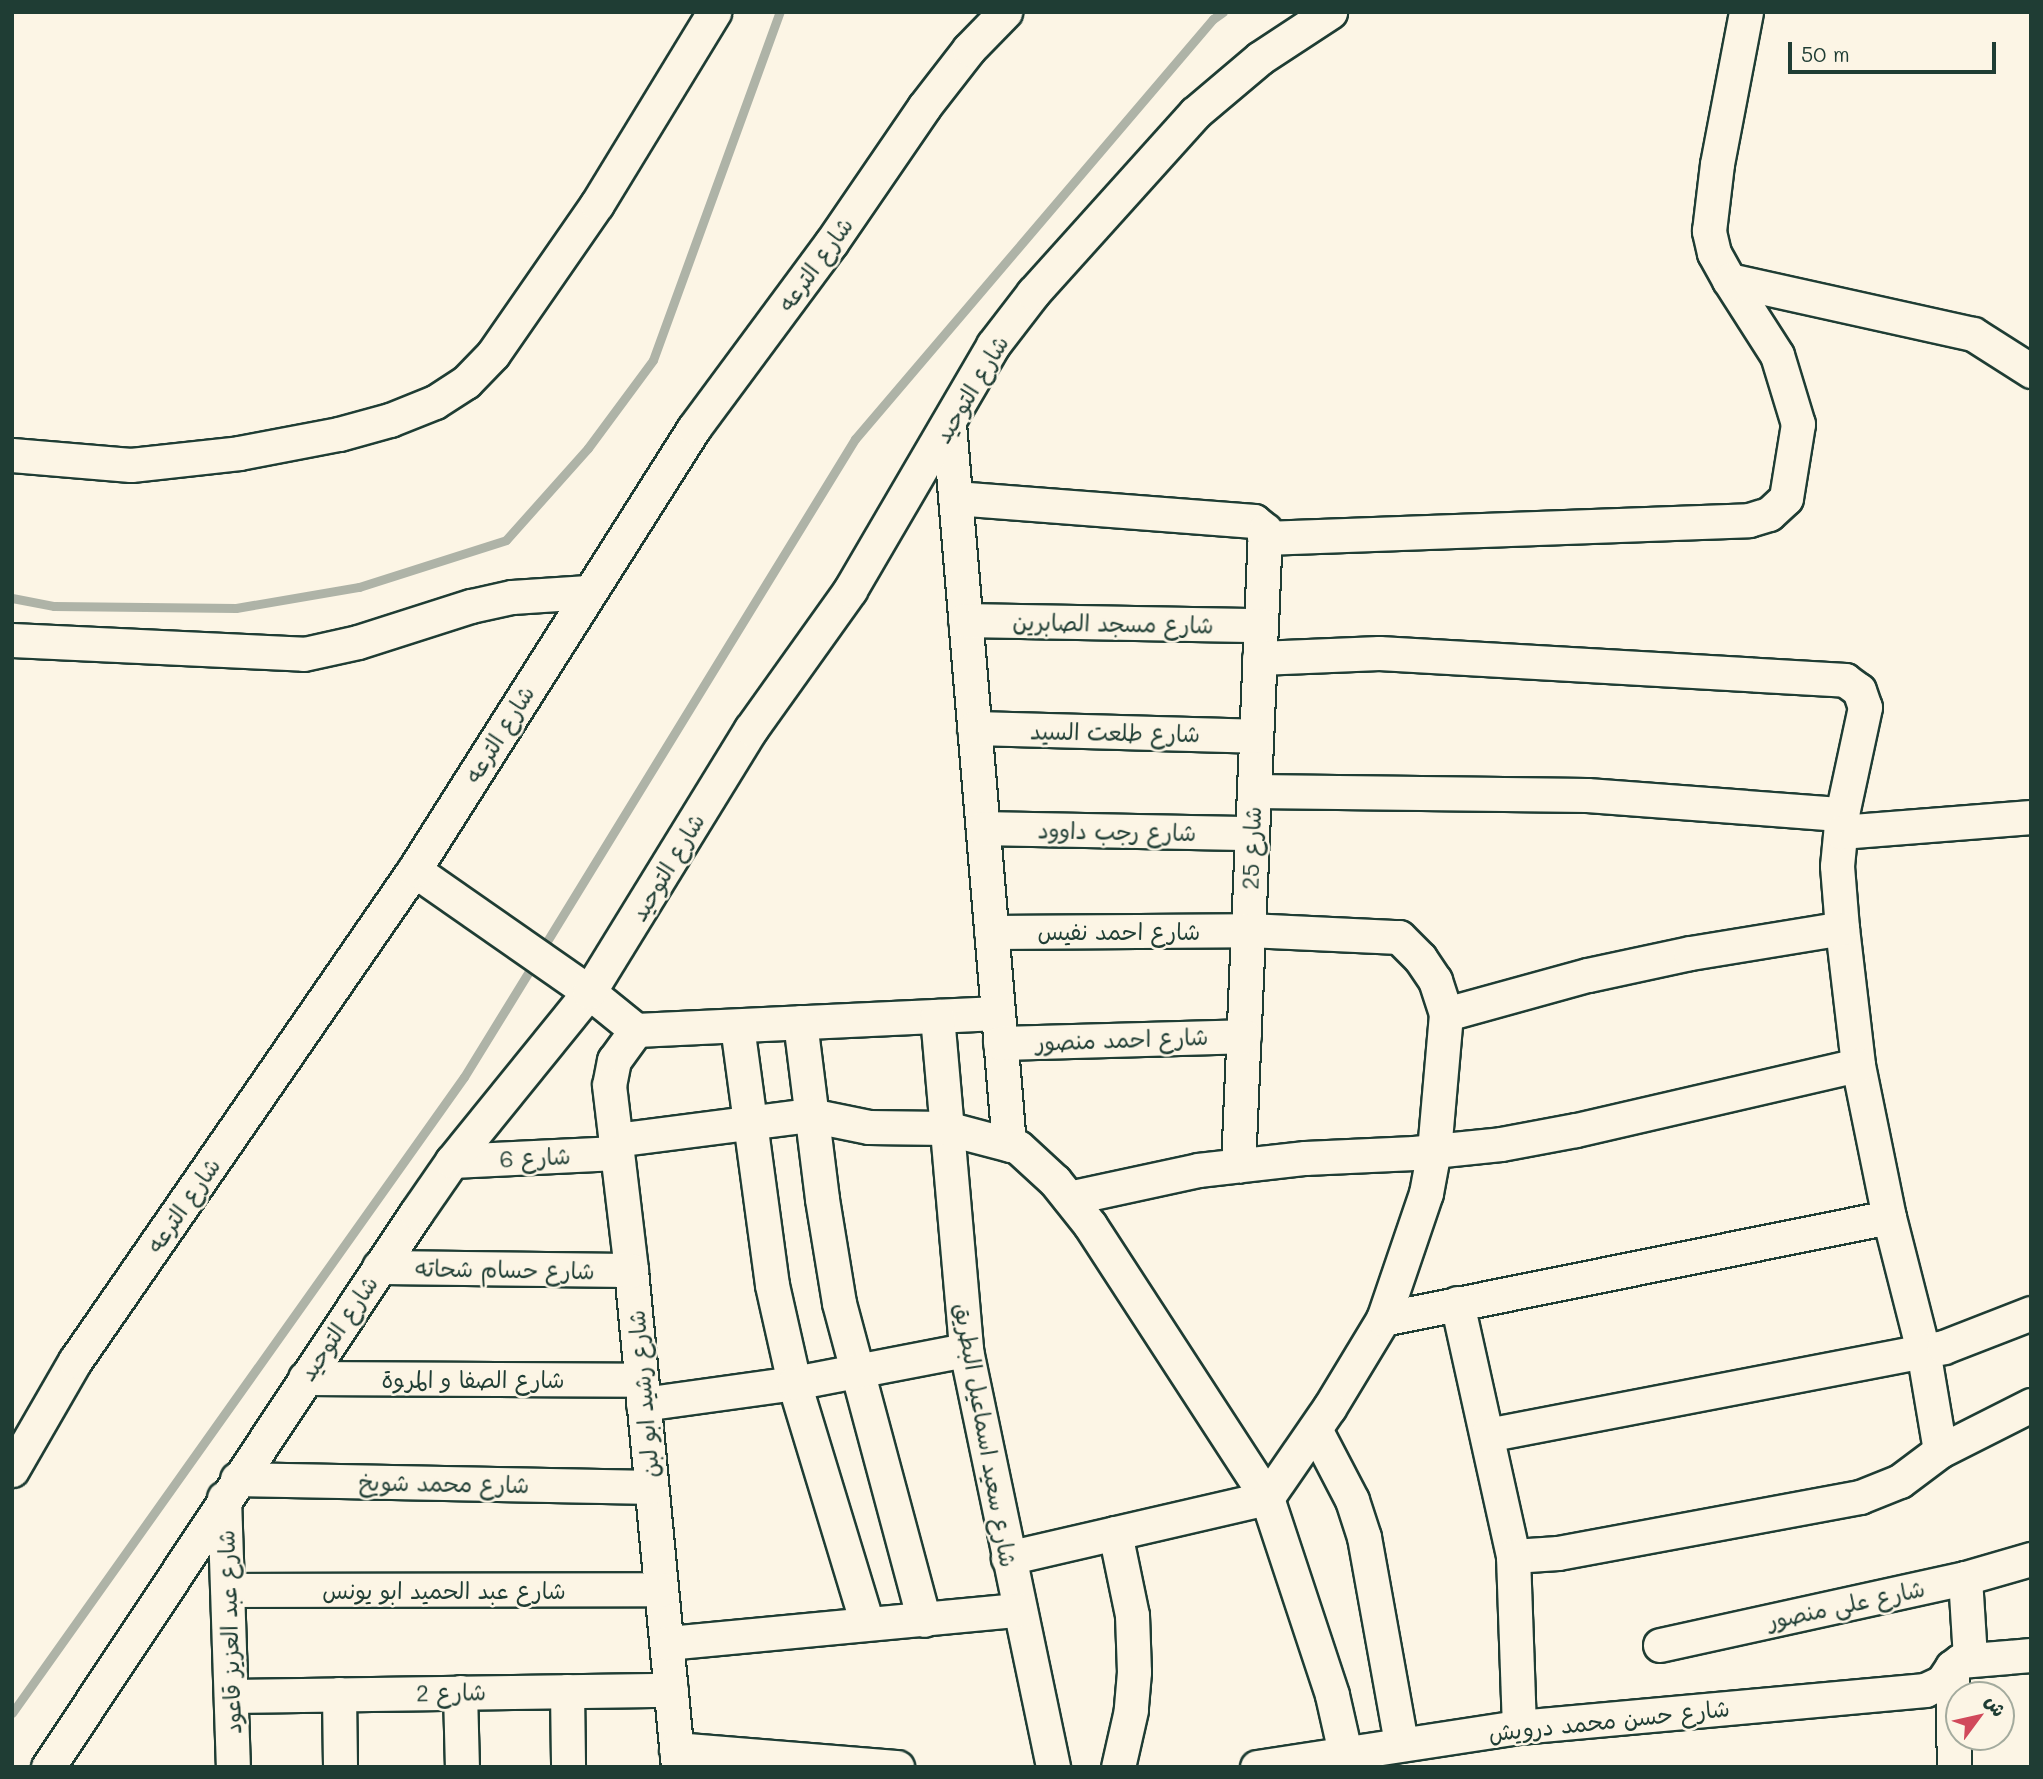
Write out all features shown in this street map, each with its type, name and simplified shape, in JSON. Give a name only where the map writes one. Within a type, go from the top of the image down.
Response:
[{"type":"street","points":[[12,455],[131,465],[239,453],[339,434],[390,420],[435,402],[466,382],[493,354],[597,204],[714,12]]},
{"type":"street","name":"شارع الترعه","points":[[12,1471],[75,1361],[414,870],[694,428],[819,261],[924,107],[969,50],[1005,12]]},
{"type":"street","name":"شارع التوحيد","points":[[48,1767],[230,1489],[452,1161],[589,992],[751,729],[850,590],[993,345],[1034,293],[1195,113],[1260,58],[1330,12]]},
{"type":"street","points":[[955,499],[1254,521],[1264,534],[1749,520],[1769,514],[1786,498],[1798,424],[1777,355],[1714,253],[1709,231],[1717,164],[1746,12]]},
{"type":"street","points":[[1729,280],[1973,334],[2031,371]]},
{"type":"street","points":[[948,424],[1009,1144],[1018,1147],[1069,1198],[1097,1236],[1267,1498],[1332,1695],[1359,1756]]},
{"type":"street","name":"شارع 25","points":[[1238,1165],[1264,534]]},
{"type":"street","points":[[12,640],[304,654],[358,642],[512,597],[588,592]]},
{"type":"street","name":"شارع مسجد الصابرين","points":[[965,620],[1261,625]]},
{"type":"street","points":[[1259,658],[1379,653],[1845,680],[1859,690],[1865,706],[1841,823],[1837,866],[1842,929],[1858,1065],[1889,1217],[1923,1350],[1940,1451]]},
{"type":"street","name":"شارع طلعت السيد","points":[[974,728],[1256,736]]},
{"type":"street","points":[[1254,791],[1587,795],[1841,823],[2031,817]]},
{"type":"street","name":"شارع رجب داوود","points":[[983,828],[1252,833]]},
{"type":"street","points":[[414,870],[589,992],[636,1030]]},
{"type":"street","points":[[1008,1558],[1267,1498],[1315,1429],[1383,1320],[1426,1193],[1434,1150],[1446,1014],[1588,975],[1652,961],[1842,929]]},
{"type":"street","name":"شارع احمد نفيس","points":[[991,932],[1248,930],[1399,937],[1420,958],[1435,980],[1446,1014]]},
{"type":"street","name":"شارع احمد منصور","points":[[636,1030],[937,1016],[999,1028],[1244,1036]]},
{"type":"street","name":"شارع سعيد اسماعيل البطريق","points":[[937,1016],[966,1350],[1053,1767]]},
{"type":"street","points":[[800,1022],[829,1252],[856,1369],[923,1620]]},
{"type":"street","points":[[737,1026],[772,1285],[794,1382],[867,1623]]},
{"type":"street","name":"شارع رشيد ابو لبن","points":[[636,1030],[610,1071],[677,1758]]},
{"type":"street","points":[[1069,1198],[1198,1170],[1238,1165],[1501,1144],[1576,1130],[1858,1065]]},
{"type":"street","name":"شارع 6","points":[[452,1161],[616,1147],[748,1122],[810,1115],[869,1127],[946,1128],[1009,1144]]},
{"type":"street","points":[[1383,1320],[1889,1217]]},
{"type":"street","name":"شارع حسام شحاته","points":[[379,1267],[631,1270]]},
{"type":"street","points":[[1457,1303],[1513,1556],[1519,1727]]},
{"type":"street","points":[[1487,1435],[1944,1347],[2031,1313]]},
{"type":"street","name":"شارع الصفا و المروة","points":[[305,1378],[642,1392],[794,1382],[966,1350]]},
{"type":"street","points":[[1513,1556],[1558,1553],[1860,1497],[1900,1481],[1940,1451],[2031,1405]]},
{"type":"street","points":[[1315,1429],[1352,1500],[1364,1537],[1401,1743]]},
{"type":"street","name":"شارع محمد شويخ","points":[[230,1489],[652,1487]]},
{"type":"street","name":"شارع عبد العزيز قاعود","points":[[230,1489],[228,1590],[233,1767]]},
{"type":"street","points":[[1115,1534],[1132,1615],[1134,1672],[1131,1710],[1118,1767]]},
{"type":"street","name":"شارع على منصور","points":[[1660,1645],[1965,1578],[2031,1559]]},
{"type":"street","points":[[1954,1767],[1965,1578]]},
{"type":"street","name":"شارع عبد الحميد ابو يونس","points":[[228,1590],[661,1589]]},
{"type":"street","points":[[667,1643],[1019,1609]]},
{"type":"street","points":[[1961,1662],[2031,1655]]},
{"type":"street","name":"شارع حسن محمد درويش","points":[[1257,1767],[1359,1756],[1401,1743],[1519,1727],[1925,1690],[1942,1682],[1961,1662]]},
{"type":"street","name":"شارع 2","points":[[231,1696],[671,1690]]},
{"type":"street","points":[[566,1691],[568,1767]]},
{"type":"street","points":[[460,1692],[461,1767]]},
{"type":"street","points":[[339,1694],[340,1767]]},
{"type":"street","points":[[677,1758],[897,1767]]},
{"type":"waterway","points":[[12,598],[54,606],[236,608],[359,587],[506,540],[588,448],[653,360],[780,12]]},
{"type":"waterway","points":[[541,951],[855,439],[1213,19],[1223,12]]},
{"type":"waterway","points":[[12,1713],[464,1077],[534,963]]}]
